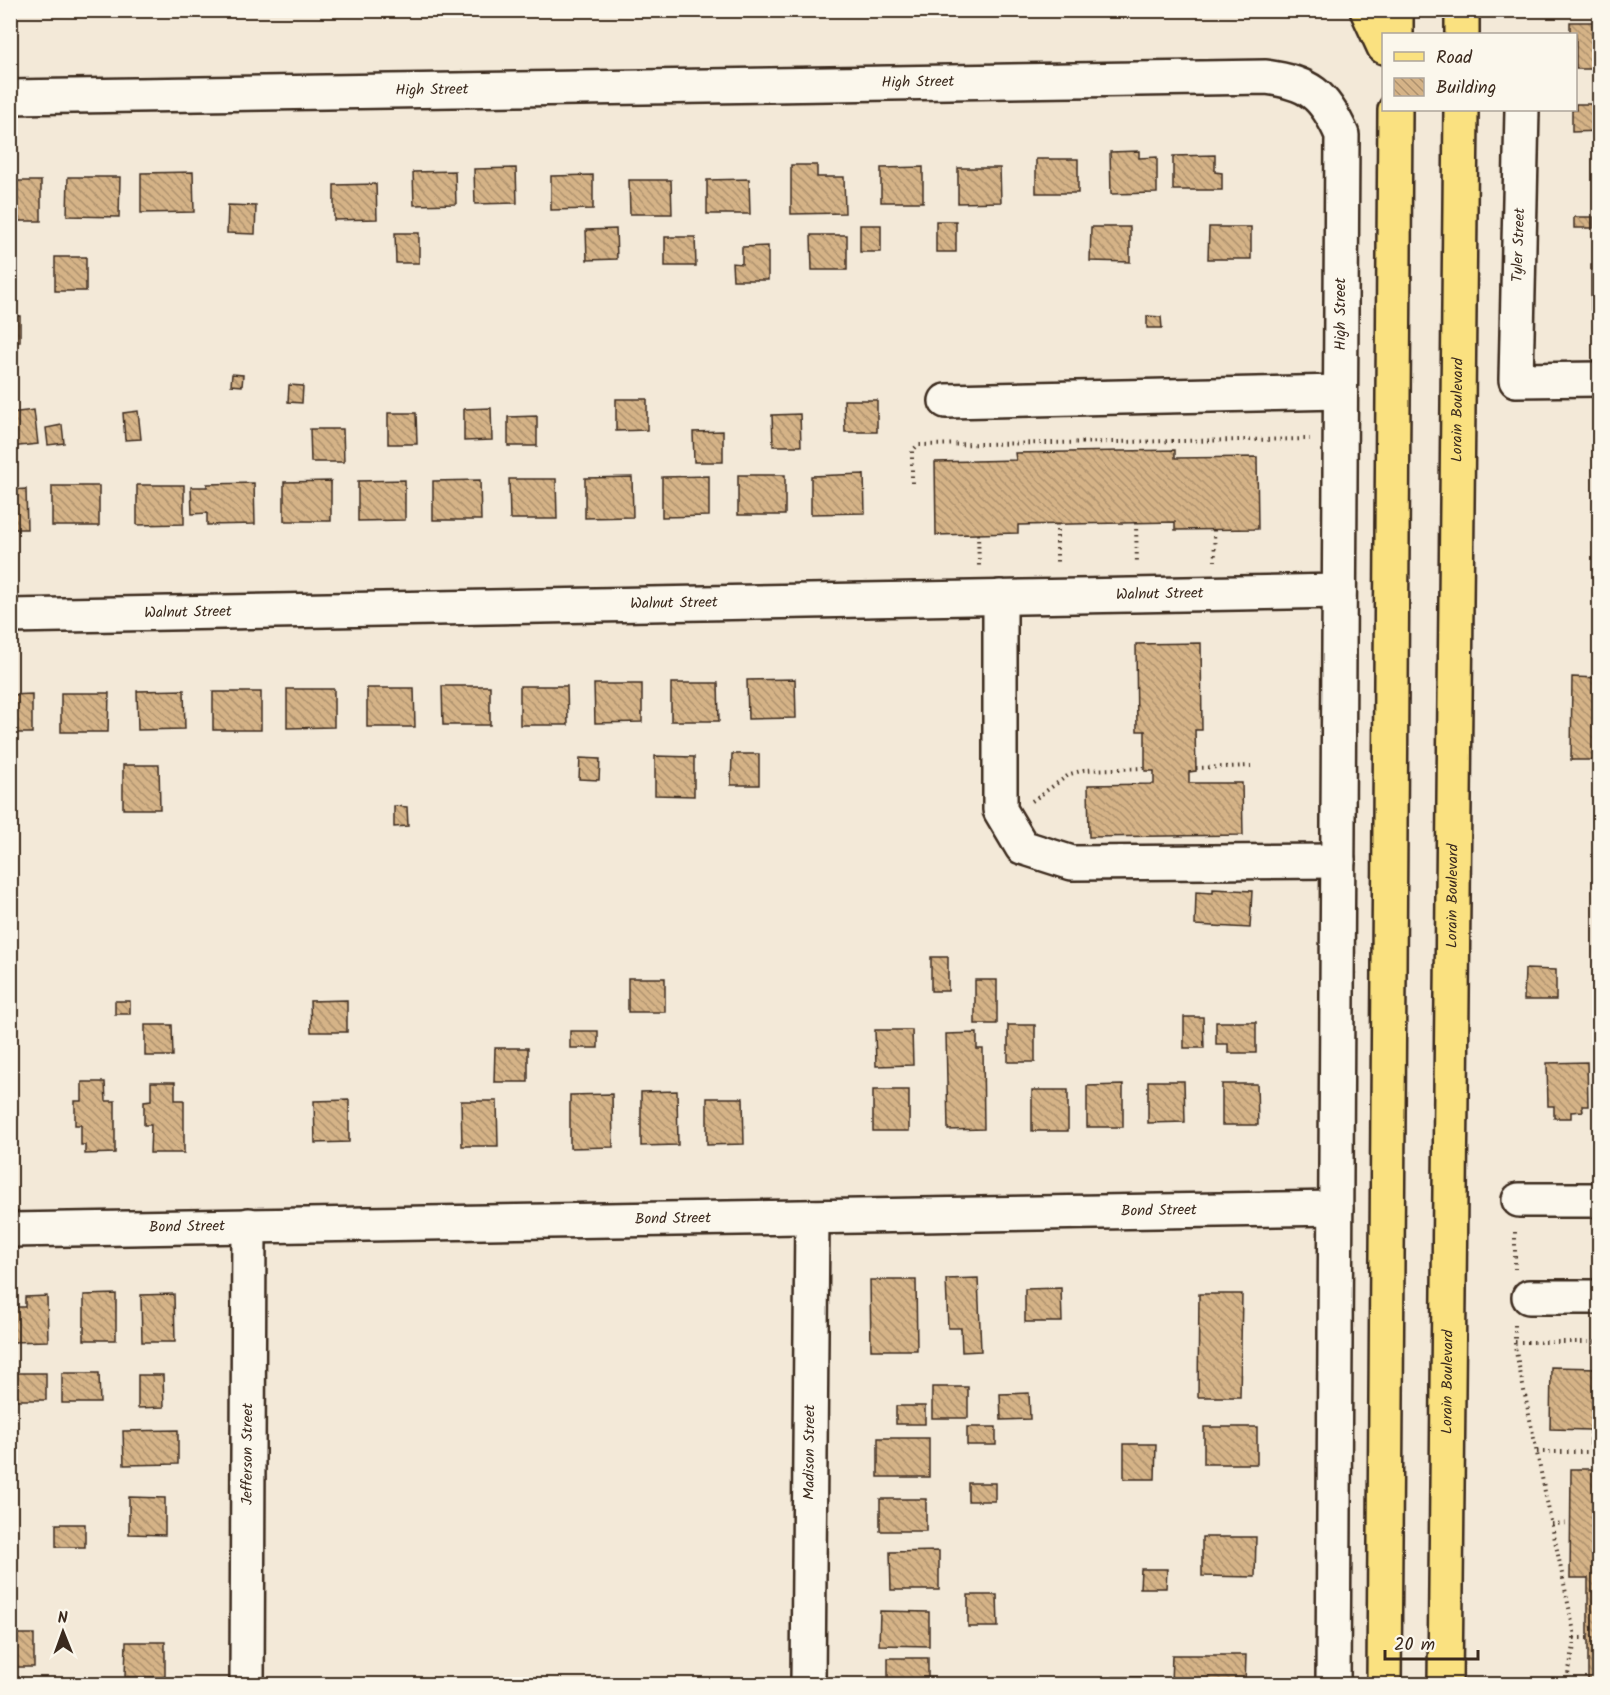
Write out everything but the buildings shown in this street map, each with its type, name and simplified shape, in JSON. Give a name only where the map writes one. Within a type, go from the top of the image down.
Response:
[{"type":"main road","points":[[1367,10],[1382,45]]},
{"type":"main road","points":[[1396,10],[1396,33]]},
{"type":"main road","points":[[1462,10],[1462,33]]},
{"type":"main road","points":[[1384,1684],[1395,111]]},
{"type":"main road","name":"Lorain Boulevard","points":[[1445,1684],[1461,111]]},
{"type":"street","name":"High Street","points":[[10,97],[1254,77],[1291,80],[1314,92],[1331,111],[1341,135],[1339,591]]},
{"type":"street","name":"Tyler Street","points":[[1522,111],[1516,381],[1599,379]]},
{"type":"street","points":[[946,401],[1340,392]]},
{"type":"street","points":[[990,585],[1000,810],[1022,847],[1072,863],[1338,861]]},
{"type":"street","name":"Walnut Street","points":[[10,616],[990,585],[1339,591]]},
{"type":"street","points":[[1333,1684],[1339,591]]},
{"type":"street","points":[[1517,1215],[1599,1200]]},
{"type":"street","name":"Bond Street","points":[[10,1230],[1336,1208]]},
{"type":"street","name":"Madison Street","points":[[808,1684],[812,1217]]},
{"type":"street","name":"Jefferson Street","points":[[247,1684],[249,1225]]},
{"type":"street","points":[[1520,1297],[1599,1297]]},
{"type":"path","points":[[912,483],[912,451],[918,445],[1319,439]]},
{"type":"path","points":[[1136,523],[1137,569]]},
{"type":"path","points":[[1057,524],[1057,571]]},
{"type":"path","points":[[1214,530],[1215,567]]},
{"type":"path","points":[[978,534],[990,585]]},
{"type":"path","points":[[1196,768],[1251,766]]},
{"type":"path","points":[[1042,794],[1070,774],[1084,770],[1146,768]]},
{"type":"path","points":[[1517,1215],[1520,1297],[1515,1342],[1574,1638],[1566,1684]]},
{"type":"path","points":[[1515,1342],[1599,1342]]},
{"type":"path","points":[[1537,1452],[1599,1452]]},
{"type":"path","points":[[1552,1524],[1571,1523]]},
{"type":"path","points":[[1574,1638],[1588,1638]]}]
